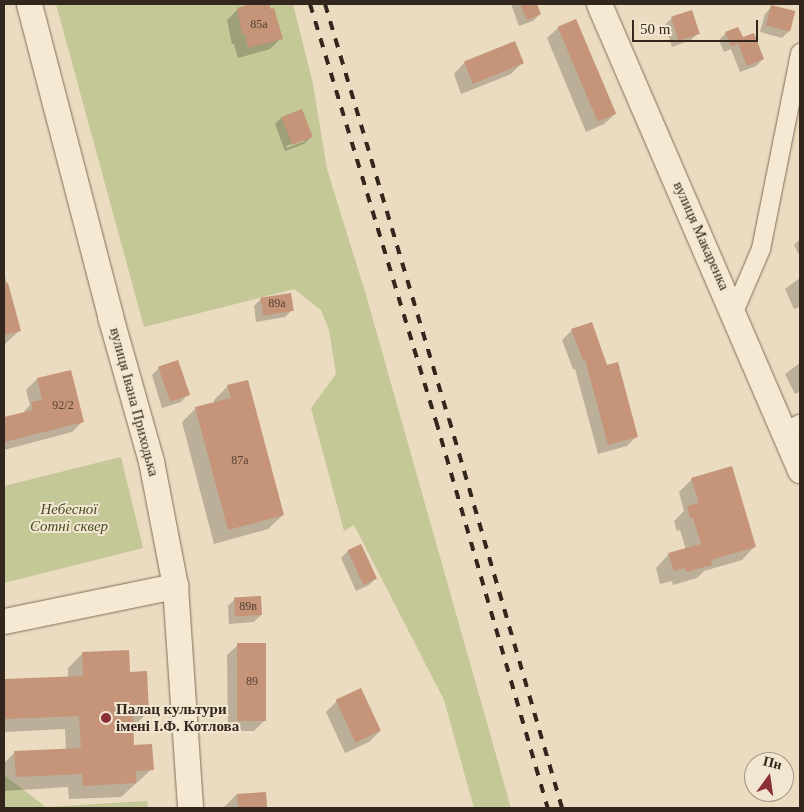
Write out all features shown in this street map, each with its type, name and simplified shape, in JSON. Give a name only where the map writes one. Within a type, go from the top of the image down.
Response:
[{"type":"main road","name":"вулиця Івана Приходька","points":[[29,4],[110,316],[151,461],[175,586],[190,808]]},
{"type":"main road","name":"вулиця Макаренка","points":[[599,4],[734,312],[792,428],[800,470]]},
{"type":"main road","points":[[4,622],[175,586]]},
{"type":"street","points":[[734,312],[761,248],[800,53]]},
{"type":"green space","points":[[56,4],[293,4],[313,84],[327,169],[366,295],[511,808],[474,808],[444,700],[354,525],[344,531],[311,408],[336,374],[329,330],[321,310],[294,289],[144,327]]},
{"type":"green space","name":"Небесної Сотні сквер","points":[[121,457],[143,548],[4,583],[4,486]]},
{"type":"green space","points":[[4,775],[46,807],[147,801],[148,808],[4,808]]},
{"type":"building","points":[[252,4],[269,4],[271,9],[274,8],[283,39],[248,48],[245,34],[242,34],[237,8]]},
{"type":"building","points":[[520,4],[537,4],[541,14],[527,20]]},
{"type":"building","points":[[771,5],[795,11],[790,31],[766,25]]},
{"type":"building","points":[[692,10],[700,34],[679,41],[671,17]]},
{"type":"building","points":[[576,19],[616,114],[598,122],[558,27]]},
{"type":"building","points":[[738,27],[743,37],[754,33],[764,59],[747,66],[738,43],[731,46],[725,32]]},
{"type":"building","points":[[515,41],[524,63],[473,84],[464,62]]},
{"type":"building","points":[[302,109],[313,137],[292,145],[281,117]]},
{"type":"building","points":[[8,283],[21,331],[4,335],[4,284]]},
{"type":"building","points":[[291,293],[294,311],[263,316],[260,298]]},
{"type":"building","points":[[592,322],[607,365],[618,362],[638,437],[608,445],[585,359],[583,360],[571,329]]},
{"type":"building","points":[[178,360],[190,395],[170,402],[158,367]]},
{"type":"building","points":[[71,370],[84,422],[4,442],[4,417],[33,410],[31,402],[42,400],[37,378]]},
{"type":"building","points":[[248,380],[284,515],[228,530],[195,407],[231,398],[227,385]]},
{"type":"building","points":[[732,466],[756,547],[711,560],[712,565],[686,572],[685,568],[674,571],[668,553],[701,544],[687,506],[699,503],[691,478]]},
{"type":"building","points":[[361,544],[377,578],[363,585],[347,550]]},
{"type":"building","points":[[261,596],[262,615],[235,616],[234,597]]},
{"type":"building","points":[[237,643],[266,643],[266,721],[237,721]]},
{"type":"building","name":"Палац культури імені І.Ф. Котлова","points":[[129,650],[130,672],[147,671],[149,713],[133,714],[134,745],[152,744],[154,770],[136,771],[136,783],[83,786],[82,774],[16,777],[14,751],[81,748],[79,716],[4,719],[4,679],[83,676],[82,652]]},
{"type":"building","points":[[361,688],[381,731],[355,742],[336,700]]},
{"type":"building","points":[[266,792],[267,808],[238,808],[237,794]]},
{"type":"railway","points":[[310,4],[436,421],[548,808]]},
{"type":"railway","points":[[325,4],[449,419],[562,808]]},
{"type":"place","name":"Палац культури імені І.Ф. Котлова","points":[[106,718]]}]
